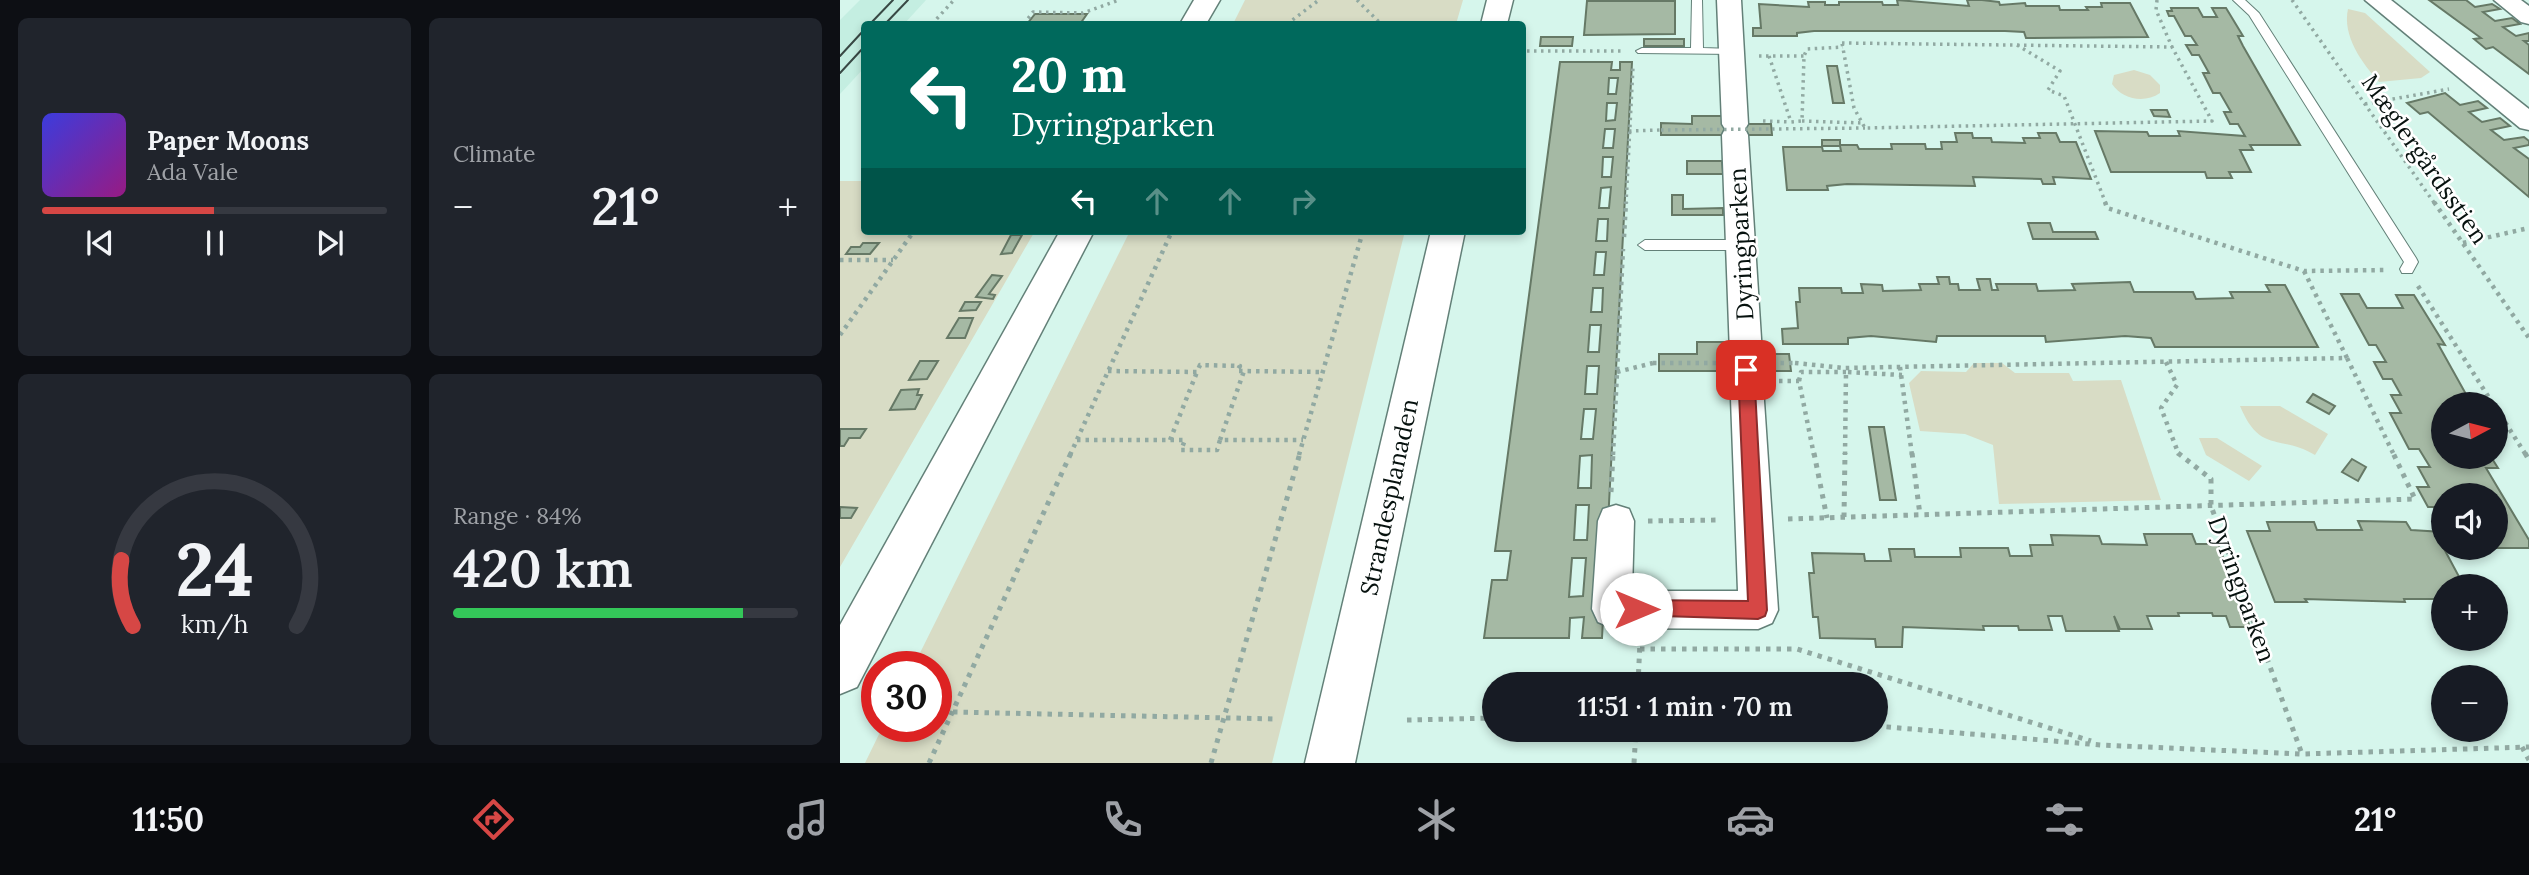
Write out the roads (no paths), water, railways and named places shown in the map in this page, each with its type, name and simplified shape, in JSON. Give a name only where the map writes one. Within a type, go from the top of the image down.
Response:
[{"type":"street","points":[[1195,21],[1207,0]]},
{"type":"street","points":[[1495,21],[1500,0]]},
{"type":"street","name":"Dyringparken","points":[[1613,513],[1612,609],[1758,610],[1730,0]]},
{"type":"street","points":[[2377,0],[2529,122]]},
{"type":"street","points":[[2506,0],[2529,17]]},
{"type":"street","points":[[840,671],[1075,235]]},
{"type":"street","name":"Strandesplanaden","points":[[1331,763],[1447,235]]},
{"type":"lane","points":[[1697,0],[1697,51]]},
{"type":"lane","points":[[2238,0],[2253,13],[2411,262],[2407,270]]},
{"type":"lane","points":[[1638,51],[1732,51]]},
{"type":"lane","points":[[1645,245],[1740,245]]},
{"type":"tram line","points":[[873,21],[893,0]]},
{"type":"tram line","points":[[888,21],[908,0]]},
{"type":"tram line","points":[[840,56],[861,33]]},
{"type":"tram line","points":[[840,73],[861,50]]}]
